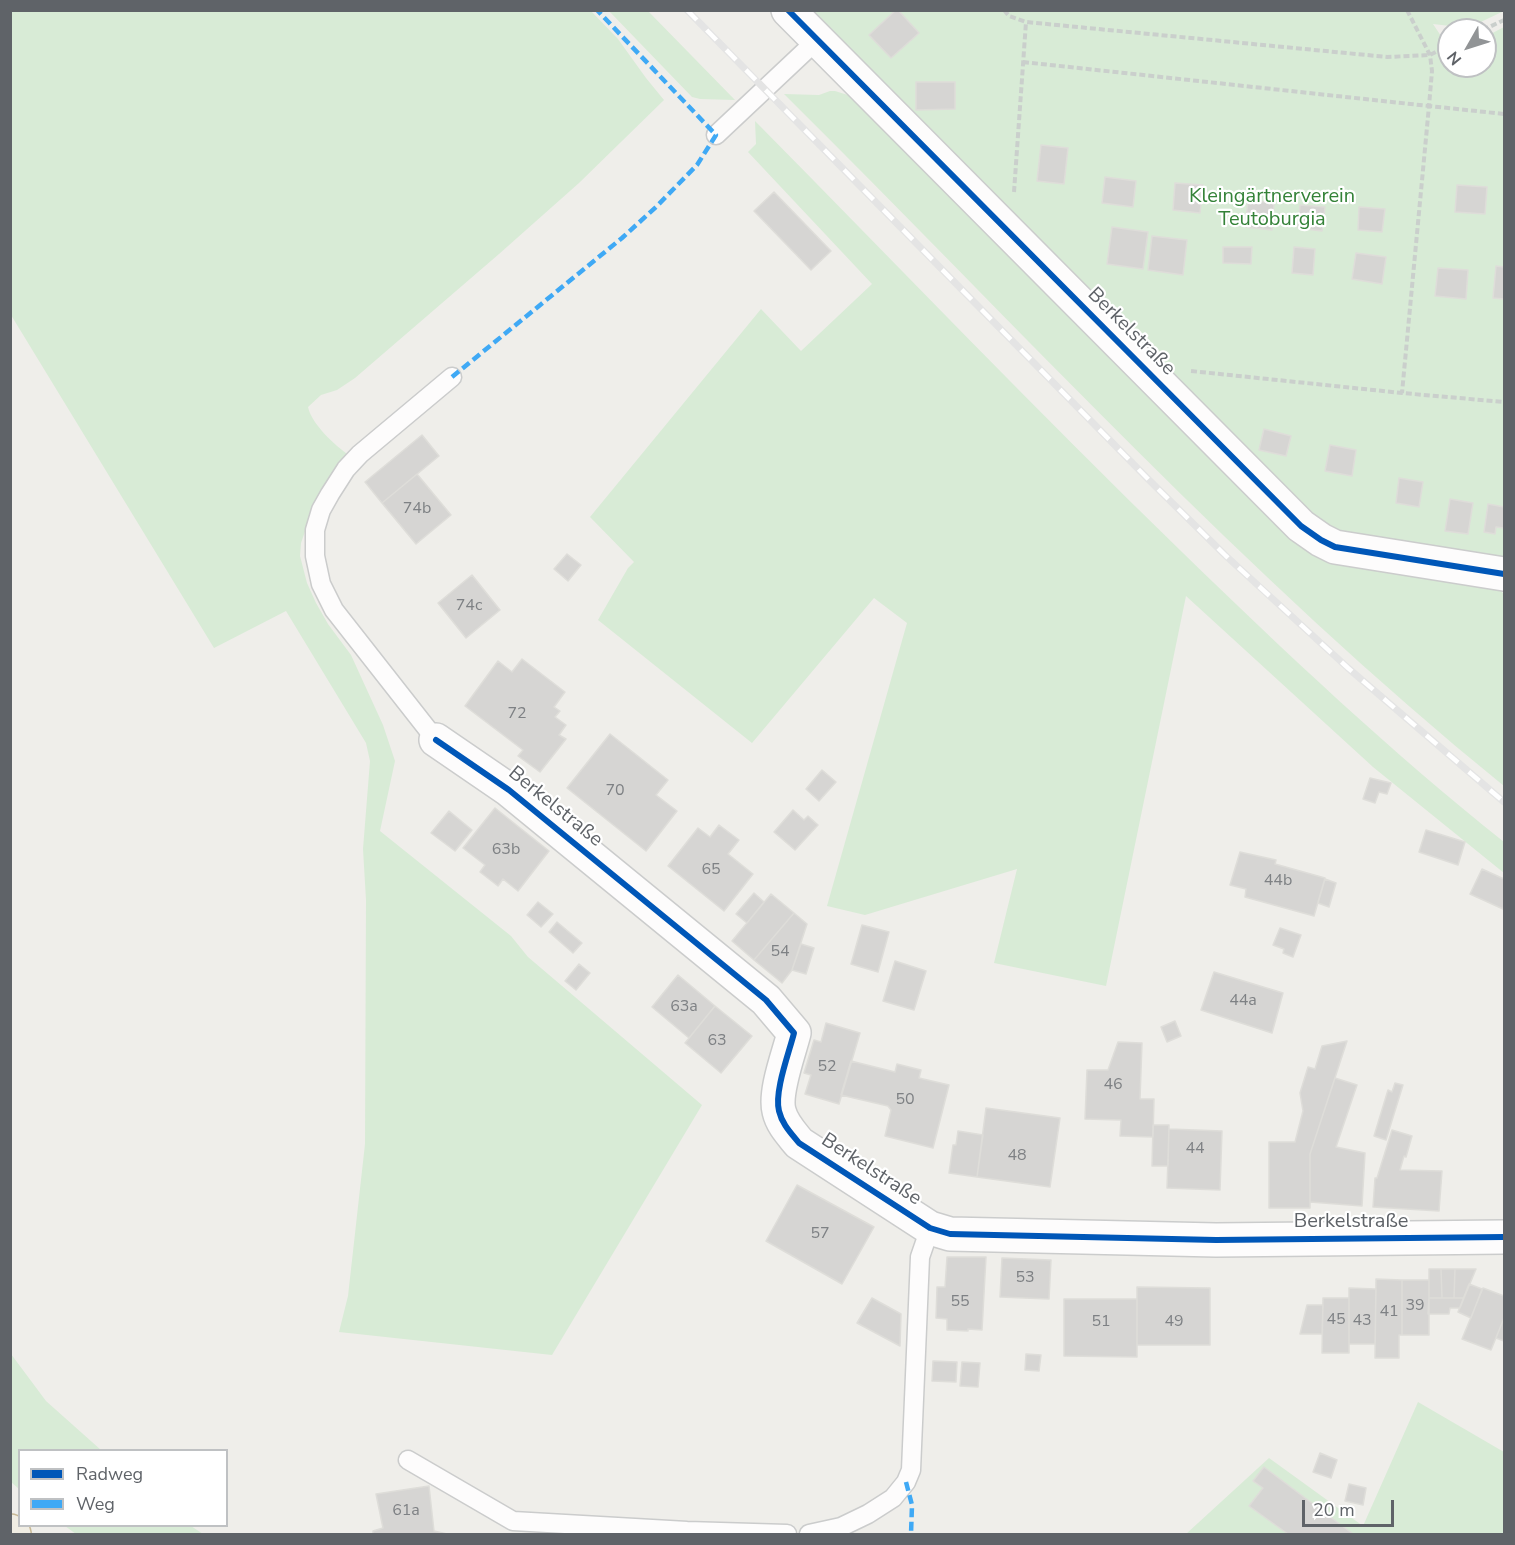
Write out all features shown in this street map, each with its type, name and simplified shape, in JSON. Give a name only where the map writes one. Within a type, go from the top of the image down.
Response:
[{"type":"highway","points":[[10,1532],[14,1534]]},
{"type":"street","name":"Berkelstraße","points":[[788,10],[1301,526],[1335,547],[1504,574]]},
{"type":"street","name":"Berkelstraße","points":[[436,740],[509,790],[766,1000],[794,1033],[777,1099],[779,1113],[786,1128],[799,1143],[930,1228],[951,1234],[1205,1239],[1504,1238]]},
{"type":"lane","points":[[716,135],[817,40]]},
{"type":"lane","name":"Berkelstraße","points":[[436,740],[334,610],[321,584],[315,556],[315,530],[321,510],[346,469],[360,454],[452,377]]},
{"type":"lane","name":"Berkelstraße","points":[[809,1534],[841,1527],[885,1504],[906,1482],[911,1470],[920,1257],[930,1228]]},
{"type":"lane","points":[[408,1460],[513,1521],[787,1534]]},
{"type":"path","points":[[1004,10],[1009,15],[1026,22],[1387,57],[1430,55],[1437,51]]},
{"type":"path","points":[[1402,393],[1432,71],[1430,55],[1407,10]]},
{"type":"path","points":[[1014,197],[1026,22]]},
{"type":"path","points":[[1023,62],[1504,114]]},
{"type":"path","points":[[1182,370],[1504,402]]},
{"type":"green space","points":[[11,11],[591,11],[618,39],[664,100],[579,183],[499,254],[355,378],[337,390],[321,395],[308,407],[324,434],[349,455],[312,511],[301,543],[300,556],[307,583],[316,603],[351,655],[383,725],[395,761],[380,831],[511,936],[528,957],[702,1105],[552,1355],[339,1332],[348,1296],[365,1144],[366,900],[363,849],[370,761],[366,743],[286,611],[214,648],[11,315]]},
{"type":"green space","points":[[609,11],[648,11],[735,100],[692,97]]},
{"type":"green space","name":"Kleingärtnerverein Teutoburgia","points":[[802,11],[1504,11],[1489,18],[1437,18],[1437,24],[1433,24],[1437,30],[1437,78],[1497,78],[1497,31],[1504,27],[1504,565],[1344,540],[1307,517]]},
{"type":"green space","points":[[830,91],[851,96],[1297,534],[1490,581],[1504,594],[1504,786],[1408,706],[1225,536],[1135,449],[784,94],[819,95]]},
{"type":"green space","points":[[755,121],[967,338],[1221,590],[1380,737],[1504,842],[1504,873],[1373,767],[1186,596],[1106,986],[994,963],[1017,869],[865,915],[827,906],[907,623],[874,598],[752,743],[598,620],[628,568],[634,562],[590,517],[761,309],[801,351],[872,284],[748,152],[756,144]]},
{"type":"green space","points":[[11,1354],[46,1401],[100,1449],[18,1449],[18,1488],[11,1482]]},
{"type":"green space","points":[[1418,1402],[1504,1452],[1504,1534],[1186,1534],[1269,1458],[1363,1526]]},
{"type":"green space","points":[[66,1527],[192,1527],[203,1534],[76,1534]]},
{"type":"building","points":[[896,10],[919,33],[891,58],[869,35]]},
{"type":"building","points":[[916,82],[955,82],[955,109],[916,110]]},
{"type":"building","points":[[1041,145],[1068,148],[1064,184],[1037,181]]},
{"type":"building","points":[[1105,177],[1136,181],[1133,207],[1102,203]]},
{"type":"building","points":[[1175,183],[1203,185],[1200,213],[1173,210]]},
{"type":"building","points":[[1457,185],[1487,187],[1485,214],[1455,212]]},
{"type":"building","points":[[774,192],[831,251],[811,270],[754,211]]},
{"type":"building","points":[[1248,200],[1274,203],[1272,230],[1245,227]]},
{"type":"building","points":[[1300,205],[1325,207],[1322,231],[1298,228]]},
{"type":"building","points":[[1359,207],[1385,209],[1382,232],[1358,230]]},
{"type":"building","points":[[1112,227],[1148,232],[1143,269],[1107,264]]},
{"type":"building","points":[[1152,236],[1187,240],[1183,275],[1148,270]]},
{"type":"building","points":[[1223,247],[1252,247],[1251,264],[1223,263]]},
{"type":"building","points":[[1294,247],[1315,249],[1313,275],[1292,273]]},
{"type":"building","points":[[1356,253],[1386,257],[1382,284],[1352,279]]},
{"type":"building","points":[[1496,266],[1504,267],[1504,299],[1493,298]]},
{"type":"building","points":[[1438,268],[1468,270],[1466,299],[1435,296]]},
{"type":"building","points":[[1264,429],[1291,436],[1286,456],[1259,450]]},
{"type":"building","points":[[422,435],[439,456],[382,503],[365,482]]},
{"type":"building","points":[[1330,445],[1356,450],[1352,476],[1325,471]]},
{"type":"building","points":[[417,474],[451,515],[416,544],[382,503]]},
{"type":"building","points":[[1399,478],[1423,482],[1419,507],[1396,503]]},
{"type":"building","points":[[1450,499],[1473,503],[1468,534],[1445,531]]},
{"type":"building","points":[[1488,504],[1504,507],[1504,528],[1496,527],[1495,534],[1484,532]]},
{"type":"building","points":[[567,554],[581,565],[568,581],[554,569]]},
{"type":"building","points":[[472,575],[500,610],[466,638],[438,603]]},
{"type":"building","points":[[522,659],[565,692],[554,707],[560,711],[555,717],[566,725],[559,735],[566,739],[540,772],[518,756],[523,750],[465,706],[498,661],[512,672]]},
{"type":"building","points":[[610,734],[668,780],[656,795],[677,811],[646,851],[567,788]]},
{"type":"building","points":[[822,770],[836,782],[819,801],[806,789]]},
{"type":"building","points":[[1370,778],[1391,783],[1387,794],[1379,792],[1375,803],[1363,799]]},
{"type":"building","points":[[495,808],[549,851],[518,891],[503,879],[498,886],[480,872],[485,865],[463,848]]},
{"type":"building","points":[[793,810],[804,820],[808,816],[818,825],[795,850],[774,832]]},
{"type":"building","points":[[449,811],[472,830],[455,851],[431,833]]},
{"type":"building","points":[[719,825],[739,840],[728,854],[753,874],[724,911],[668,866],[698,828],[710,837]]},
{"type":"building","points":[[1426,830],[1465,842],[1458,865],[1419,852]]},
{"type":"building","points":[[1240,852],[1276,860],[1275,864],[1325,878],[1314,916],[1245,897],[1246,889],[1230,885]]},
{"type":"building","points":[[1482,869],[1504,879],[1503,909],[1470,894]]},
{"type":"building","points":[[1325,879],[1336,883],[1329,907],[1318,903]]},
{"type":"building","points":[[754,893],[764,902],[747,923],[736,914]]},
{"type":"building","points":[[771,894],[794,913],[754,960],[732,941]]},
{"type":"building","points":[[538,902],[553,914],[541,927],[527,915]]},
{"type":"building","points":[[794,913],[807,924],[792,970],[782,983],[754,960]]},
{"type":"building","points":[[557,922],[582,943],[573,953],[549,932]]},
{"type":"building","points":[[862,925],[889,932],[878,972],[851,964]]},
{"type":"building","points":[[1280,928],[1301,935],[1293,957],[1283,953],[1284,949],[1273,945]]},
{"type":"building","points":[[801,944],[814,948],[806,974],[792,970]]},
{"type":"building","points":[[895,961],[926,971],[914,1010],[883,1001]]},
{"type":"building","points":[[579,964],[590,973],[576,990],[565,981]]},
{"type":"building","points":[[1214,972],[1283,993],[1272,1033],[1201,1010]]},
{"type":"building","points":[[678,975],[715,1006],[689,1038],[652,1007]]},
{"type":"building","points":[[715,1006],[752,1036],[721,1073],[685,1043]]},
{"type":"building","points":[[1175,1021],[1181,1036],[1167,1042],[1161,1027]]},
{"type":"building","points":[[826,1023],[860,1033],[839,1104],[805,1094],[811,1075],[804,1073],[814,1040],[821,1042]]},
{"type":"building","points":[[1347,1041],[1310,1154],[1310,1208],[1269,1208],[1269,1142],[1295,1142],[1303,1111],[1300,1093],[1308,1067],[1315,1069],[1322,1046]]},
{"type":"building","points":[[1118,1042],[1142,1043],[1140,1099],[1154,1099],[1153,1137],[1120,1136],[1121,1120],[1085,1119],[1087,1070],[1108,1070]]},
{"type":"building","points":[[851,1061],[895,1072],[897,1064],[921,1070],[919,1078],[949,1085],[933,1148],[885,1136],[891,1110],[888,1106],[841,1095]]},
{"type":"building","points":[[1335,1078],[1357,1085],[1336,1147],[1365,1153],[1362,1206],[1310,1202],[1310,1154]]},
{"type":"building","points":[[1395,1083],[1403,1085],[1386,1140],[1374,1136],[1388,1090],[1392,1092]]},
{"type":"building","points":[[986,1108],[1060,1118],[1050,1187],[977,1177]]},
{"type":"building","points":[[1153,1125],[1169,1125],[1168,1166],[1152,1166]]},
{"type":"building","points":[[1169,1129],[1222,1131],[1220,1190],[1167,1188]]},
{"type":"building","points":[[1392,1130],[1412,1136],[1400,1170],[1442,1171],[1439,1211],[1373,1207],[1375,1178],[1377,1178]]},
{"type":"building","points":[[958,1131],[983,1135],[977,1177],[949,1173],[953,1145],[956,1145]]},
{"type":"building","points":[[797,1185],[874,1227],[842,1284],[766,1241]]},
{"type":"building","points":[[947,1257],[986,1257],[982,1330],[947,1330],[947,1319],[936,1318],[937,1287],[945,1287]]},
{"type":"building","points":[[1002,1258],[1051,1260],[1049,1299],[1000,1297]]},
{"type":"building","points":[[1429,1269],[1441,1269],[1442,1298],[1429,1298]]},
{"type":"building","points":[[1441,1269],[1455,1269],[1454,1298],[1442,1298]]},
{"type":"building","points":[[1455,1269],[1476,1269],[1464,1298],[1454,1298]]},
{"type":"building","points":[[1376,1279],[1402,1280],[1402,1335],[1399,1335],[1399,1358],[1375,1358]]},
{"type":"building","points":[[1402,1280],[1429,1280],[1429,1335],[1402,1335]]},
{"type":"building","points":[[1469,1284],[1482,1289],[1471,1318],[1458,1312]]},
{"type":"building","points":[[1137,1287],[1210,1288],[1210,1345],[1137,1345]]},
{"type":"building","points":[[1349,1288],[1376,1289],[1375,1344],[1349,1344]]},
{"type":"building","points":[[1483,1288],[1504,1296],[1504,1318],[1491,1350],[1462,1339]]},
{"type":"building","points":[[872,1298],[901,1314],[900,1346],[857,1323]]},
{"type":"building","points":[[1323,1298],[1349,1298],[1349,1353],[1322,1353]]},
{"type":"building","points":[[1429,1298],[1464,1298],[1460,1308],[1450,1308],[1449,1314],[1428,1314]]},
{"type":"building","points":[[1064,1299],[1137,1299],[1137,1357],[1064,1356]]},
{"type":"building","points":[[1307,1305],[1323,1305],[1322,1334],[1300,1334]]},
{"type":"building","points":[[1504,1318],[1504,1341],[1496,1338]]},
{"type":"building","points":[[1026,1354],[1041,1355],[1039,1371],[1025,1370]]},
{"type":"building","points":[[933,1361],[957,1362],[956,1382],[932,1381]]},
{"type":"building","points":[[962,1362],[980,1363],[978,1387],[960,1386]]},
{"type":"building","points":[[1320,1453],[1337,1460],[1331,1478],[1313,1472]]},
{"type":"building","points":[[1264,1467],[1353,1534],[1288,1534],[1249,1506],[1263,1488],[1253,1481]]},
{"type":"building","points":[[1349,1484],[1366,1488],[1363,1505],[1345,1501]]},
{"type":"building","points":[[429,1486],[434,1531],[447,1534],[373,1534],[373,1531],[383,1528],[376,1494]]},
{"type":"railway","points":[[687,10],[1226,556],[1348,668],[1504,802]]},
{"type":"marked path","points":[[452,377],[622,238],[656,207],[697,165],[716,135],[597,10]]},
{"type":"marked path","points":[[906,1482],[912,1505],[911,1534]]},
{"type":"cycle path","points":[[788,10],[1301,526],[1335,547],[1504,574]]},
{"type":"cycle path","points":[[436,740],[509,790],[766,1000],[794,1033],[783,1072],[778,1103],[782,1120],[787,1128],[799,1143],[930,1228],[950,1234],[1216,1240],[1504,1237]]}]
